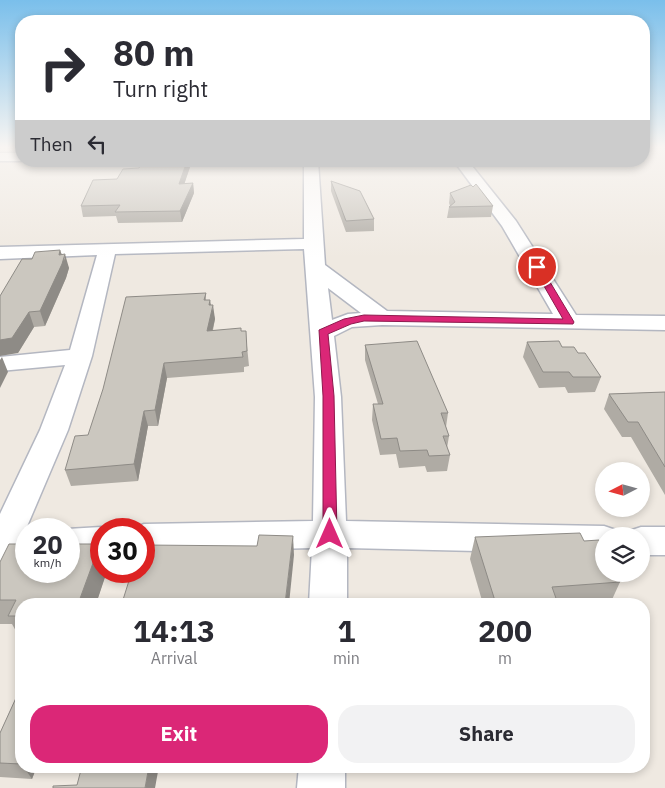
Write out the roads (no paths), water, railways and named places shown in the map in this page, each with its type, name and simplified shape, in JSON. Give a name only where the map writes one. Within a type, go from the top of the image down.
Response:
[{"type":"street","points":[[312,185],[314,255],[328,396],[330,534],[328,598]]},
{"type":"street","points":[[478,185],[510,226],[569,322]]},
{"type":"street","points":[[0,253],[107,251],[254,244],[314,255],[371,312],[382,318]]},
{"type":"street","points":[[10,546],[80,356],[107,251]]},
{"type":"street","points":[[323,332],[348,321],[382,318],[665,322]]},
{"type":"street","points":[[0,364],[80,356]]},
{"type":"street","points":[[155,538],[330,534],[595,540]]},
{"type":"street","points":[[650,541],[665,542]]},
{"type":"street","points":[[320,788],[321,773]]}]
